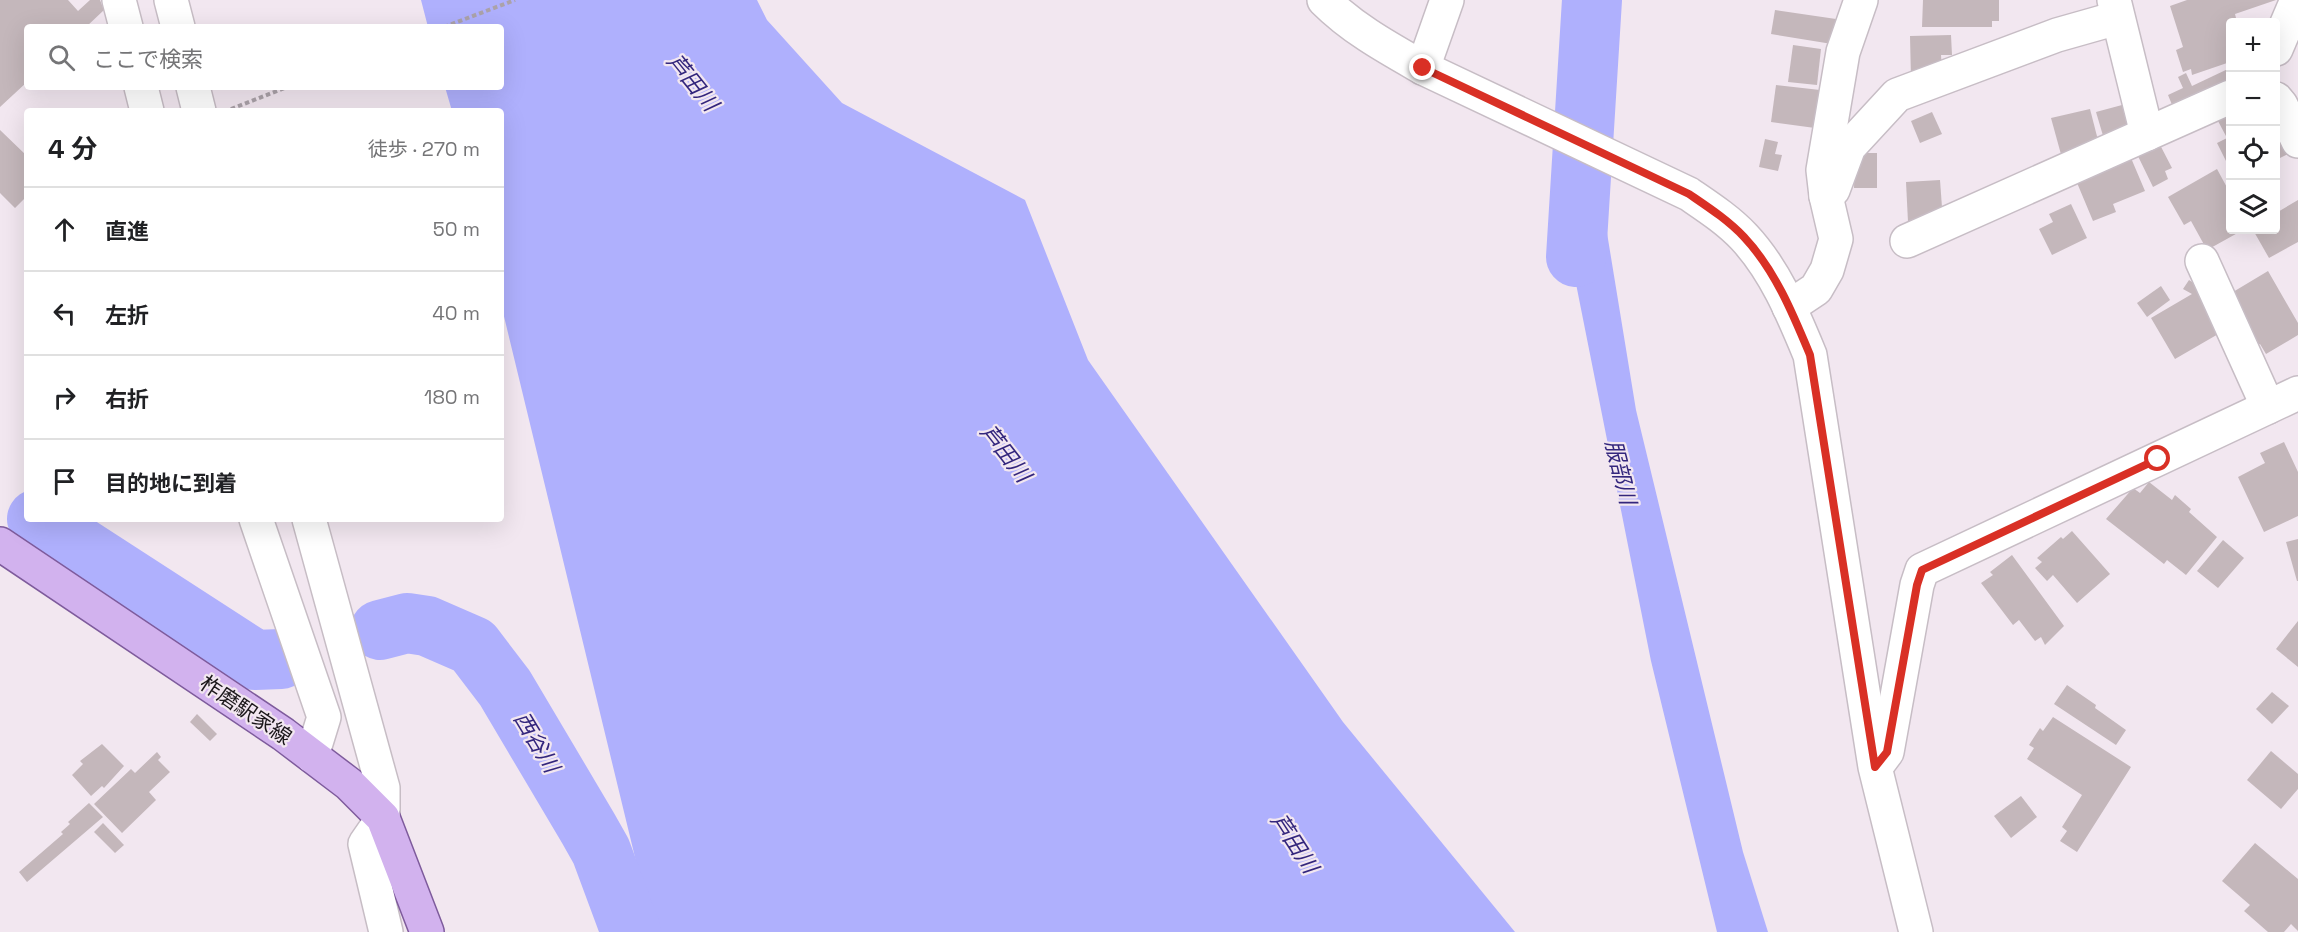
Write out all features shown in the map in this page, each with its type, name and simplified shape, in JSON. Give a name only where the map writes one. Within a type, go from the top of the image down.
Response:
[{"type":"main road","name":"柞磨駅家線","points":[[0,544],[283,734],[349,784],[383,818],[427,932]]},
{"type":"street","points":[[119,0],[125,24]]},
{"type":"street","points":[[171,0],[177,24]]},
{"type":"street","points":[[1324,0],[1340,16],[1381,45],[1689,194],[1744,237],[1767,267],[1790,307],[1810,355],[1875,767],[1916,932]]},
{"type":"street","points":[[1437,74],[1447,0]]},
{"type":"street","points":[[1790,307],[1816,288],[1827,270],[1836,239],[1826,196],[1824,170],[1843,52],[1861,0]]},
{"type":"street","points":[[2280,40],[2297,0]]},
{"type":"street","points":[[1826,196],[1833,190],[1849,147],[1897,95],[2056,35],[2116,9],[2147,134]]},
{"type":"street","points":[[142,90],[146,108]]},
{"type":"street","points":[[194,90],[199,108]]},
{"type":"street","points":[[1907,241],[2226,99]]},
{"type":"street","points":[[2280,104],[2298,141]]},
{"type":"street","points":[[2202,261],[2268,407]]},
{"type":"street","points":[[1875,767],[1887,752],[1917,585],[1922,570],[2298,393]]},
{"type":"street","points":[[257,522],[324,717],[312,756]]},
{"type":"street","points":[[310,522],[383,788],[383,818],[365,844],[386,932]]},
{"type":"path","points":[[452,24],[515,0]]},
{"type":"path","points":[[233,108],[279,90]]},
{"type":"water","name":"芦田川","points":[[421,0],[757,0],[767,20],[842,103],[1025,200],[1088,360],[1343,722],[1515,932],[628,932],[648,911],[504,316],[504,108],[451,108],[446,90],[504,90],[504,24],[427,24]]},
{"type":"water","points":[[1552,163],[1599,184],[1636,410],[1743,852],[1768,932],[1717,932],[1651,661]]},
{"type":"building","points":[[0,0],[68,0],[78,11],[90,0],[100,0],[104,10],[89,24],[24,24],[24,85],[0,107]]},
{"type":"building","points":[[1923,0],[1999,0],[1999,21],[1992,21],[1992,27],[1922,27]]},
{"type":"building","points":[[2187,0],[2276,0],[2235,14],[2236,18],[2226,18],[2226,63],[2192,75],[2191,69],[2183,72],[2176,50],[2183,47],[2170,6]]},
{"type":"building","points":[[1775,10],[1836,19],[1832,44],[1771,34]]},
{"type":"building","points":[[1951,35],[1952,55],[1941,55],[1942,70],[1911,79],[1910,36]]},
{"type":"building","points":[[1793,45],[1821,49],[1817,85],[1788,82]]},
{"type":"building","points":[[2226,70],[2226,89],[2175,112],[2168,95],[2183,88],[2178,77],[2186,73],[2192,86]]},
{"type":"building","points":[[1776,85],[1820,90],[1815,128],[1771,122]]},
{"type":"building","points":[[2122,105],[2129,132],[2104,139],[2096,112]]},
{"type":"building","points":[[2090,109],[2100,148],[2062,158],[2051,118]]},
{"type":"building","points":[[1932,112],[1942,134],[1920,143],[1911,121]]},
{"type":"building","points":[[2226,116],[2226,136],[2218,121]]},
{"type":"building","points":[[0,130],[24,153],[24,199],[15,208],[0,193]]},
{"type":"building","points":[[2280,137],[2288,154],[2280,158]]},
{"type":"building","points":[[2226,138],[2226,161],[2217,143]]},
{"type":"building","points":[[1765,139],[1778,142],[1775,154],[1782,155],[1778,171],[1759,167]]},
{"type":"building","points":[[2158,141],[2172,168],[2165,171],[2168,179],[2153,187],[2136,152]]},
{"type":"building","points":[[1855,153],[1877,153],[1877,188],[1854,188]]},
{"type":"building","points":[[2131,158],[2145,191],[2113,204],[2116,212],[2093,221],[2075,178]]},
{"type":"building","points":[[2217,169],[2226,186],[2226,234],[2236,234],[2207,250],[2191,221],[2184,225],[2168,197]]},
{"type":"building","points":[[1940,180],[1943,221],[1908,222],[1906,182]]},
{"type":"building","points":[[2298,200],[2298,242],[2269,258],[2255,234],[2280,234],[2280,211]]},
{"type":"building","points":[[2071,204],[2087,238],[2052,255],[2039,229],[2053,222],[2049,214]]},
{"type":"building","points":[[2268,271],[2298,323],[2298,335],[2266,354],[2260,344],[2257,345],[2234,306],[2239,303],[2233,292]]},
{"type":"building","points":[[2189,280],[2209,293],[2220,333],[2175,359],[2151,318],[2192,294],[2183,289]]},
{"type":"building","points":[[2161,286],[2170,300],[2147,317],[2137,303]]},
{"type":"building","points":[[2284,442],[2298,472],[2298,516],[2264,532],[2238,477],[2265,463],[2260,453]]},
{"type":"building","points":[[2149,482],[2172,500],[2175,495],[2191,509],[2189,512],[2217,537],[2186,575],[2167,560],[2164,564],[2106,519],[2133,488],[2140,493]]},
{"type":"building","points":[[2072,531],[2110,574],[2077,603],[2053,575],[2047,581],[2035,568],[2042,562],[2037,558],[2061,537],[2063,539]]},
{"type":"building","points":[[2298,539],[2298,581],[2297,581],[2286,542]]},
{"type":"building","points":[[2223,540],[2244,558],[2218,588],[2197,571]]},
{"type":"building","points":[[2012,555],[2064,626],[2045,645],[2041,637],[2035,641],[2019,620],[2013,625],[1981,583],[1993,575],[1990,572]]},
{"type":"building","points":[[2298,621],[2298,667],[2276,649]]},
{"type":"building","points":[[2067,685],[2126,730],[2116,745],[2054,704]]},
{"type":"building","points":[[2272,692],[2289,706],[2272,724],[2256,709]]},
{"type":"building","points":[[197,714],[217,734],[210,741],[190,722]]},
{"type":"building","points":[[2053,717],[2131,767],[2077,852],[2060,841],[2067,831],[2062,827],[2082,795],[2027,759],[2034,748],[2029,745],[2040,728],[2043,731]]},
{"type":"building","points":[[102,744],[124,766],[104,788],[102,786],[91,796],[72,775],[83,764],[80,761]]},
{"type":"building","points":[[2271,751],[2298,774],[2298,789],[2281,809],[2247,780]]},
{"type":"building","points":[[157,752],[161,757],[158,760],[170,772],[149,792],[156,800],[122,833],[94,804],[131,769],[135,773]]},
{"type":"building","points":[[2021,796],[2037,817],[2011,838],[1994,816]]},
{"type":"building","points":[[89,803],[103,817],[27,882],[19,872],[63,834],[61,832],[70,824],[68,822]]},
{"type":"building","points":[[103,823],[124,845],[115,853],[94,832]]},
{"type":"building","points":[[2255,843],[2298,879],[2298,931],[2291,924],[2284,932],[2268,932],[2244,911],[2250,905],[2222,881]]},
{"type":"waterway","name":"服部川","points":[[1576,257],[1592,0]]},
{"type":"waterway","name":"西谷川","points":[[42,522],[255,660],[281,659]]},
{"type":"waterway","name":"西谷川","points":[[380,630],[407,623],[427,626],[473,646],[505,688],[601,851],[631,932]]},
{"type":"route","points":[[1423,68],[1689,194],[1744,237],[1767,267],[1790,307],[1810,355],[1875,767],[1887,752],[1917,585],[1922,570],[2158,459]]}]
